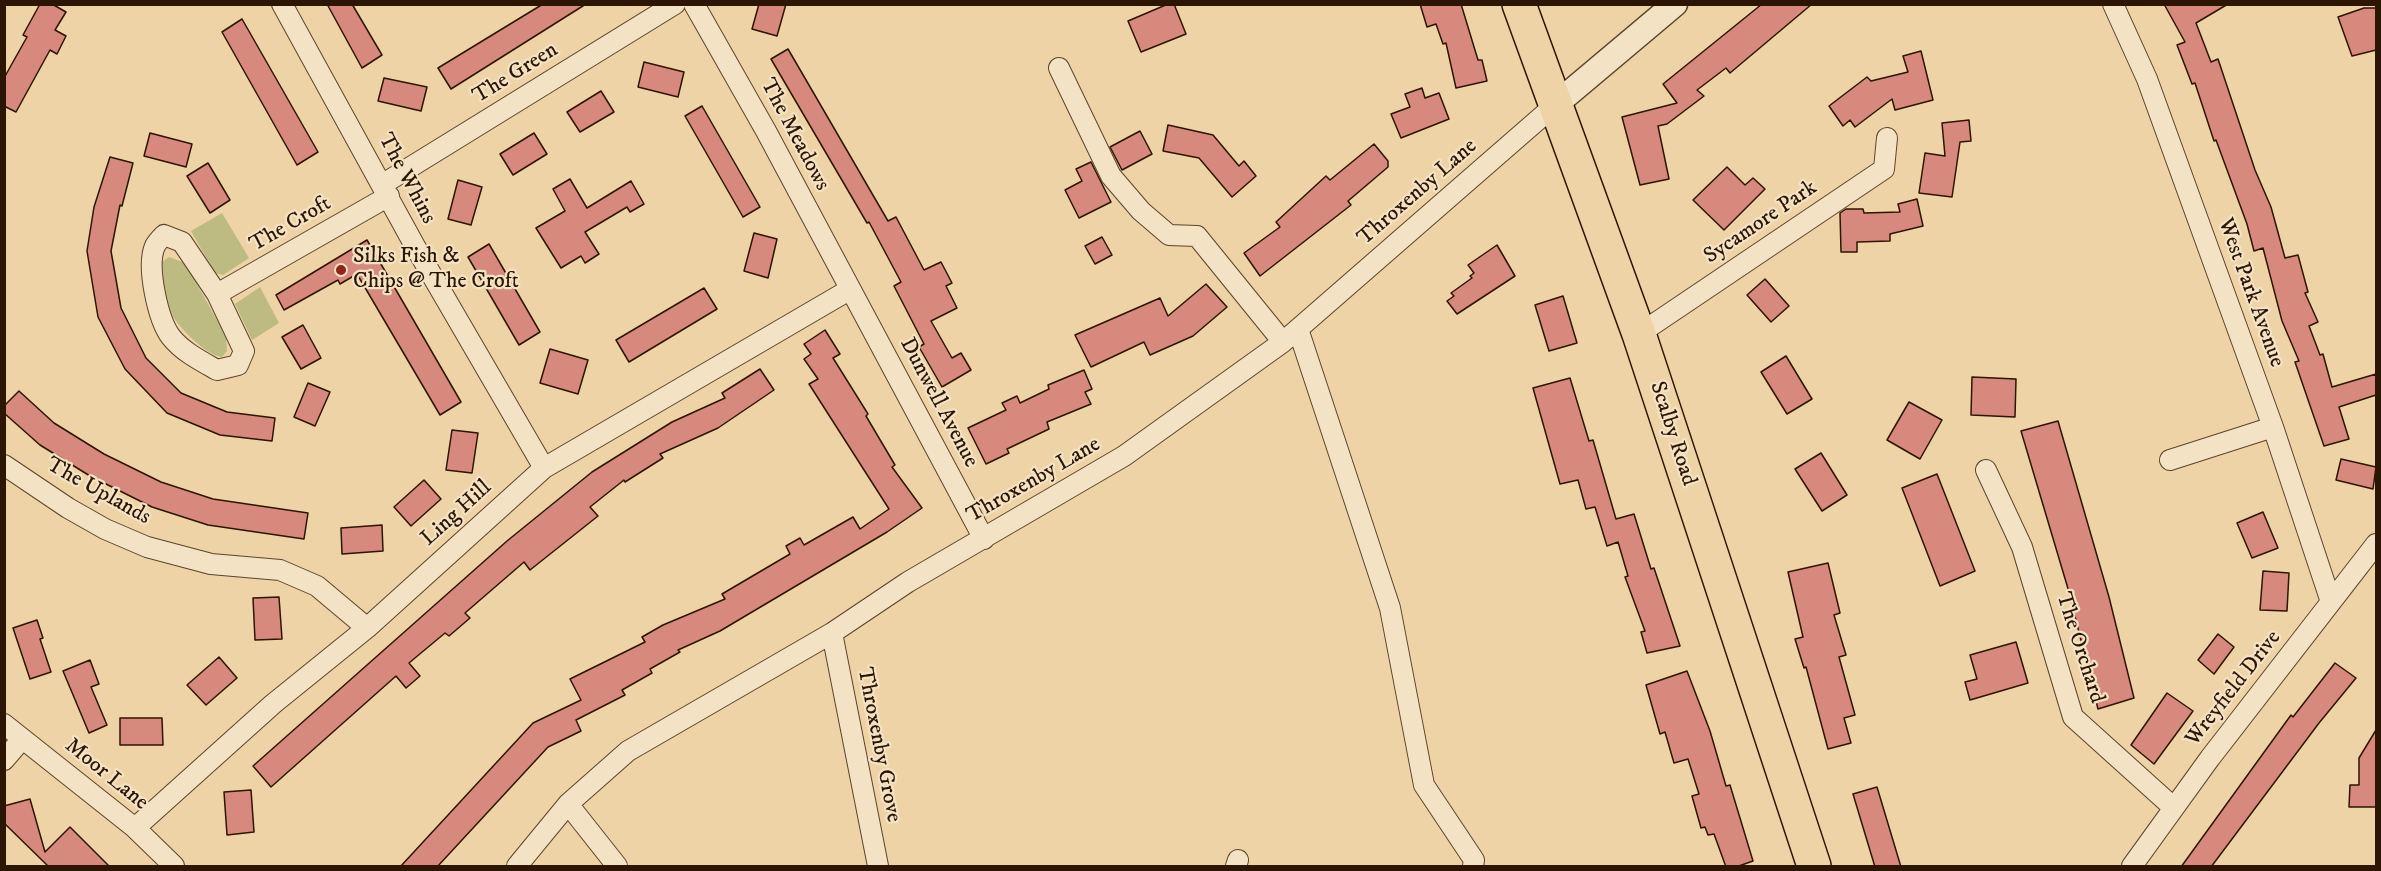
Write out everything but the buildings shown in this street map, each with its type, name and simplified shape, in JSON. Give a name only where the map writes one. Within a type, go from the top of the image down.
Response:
[{"type":"highway","name":"Scalby Road","points":[[1519,4],[1639,334],[1814,867]]},
{"type":"street","name":"The Whins","points":[[282,4],[416,248],[544,468]]},
{"type":"street","name":"The Green","points":[[386,190],[675,4]]},
{"type":"street","name":"The Meadows","points":[[694,4],[766,131],[849,290]]},
{"type":"street","points":[[1555,105],[1675,4]]},
{"type":"street","name":"West Park Avenue","points":[[2113,4],[2147,79],[2273,427],[2331,602]]},
{"type":"street","points":[[1059,68],[1111,176],[1141,211],[1169,235],[1197,236],[1291,335],[1390,608],[1424,784],[1474,860],[1473,867]]},
{"type":"street","name":"Throxenby Lane","points":[[517,867],[568,804],[628,751],[832,633],[908,582],[1124,456],[1291,335],[1555,105]]},
{"type":"street","name":"Sycamore Park","points":[[1639,334],[1887,177],[1887,138]]},
{"type":"street","name":"The Croft","points":[[217,294],[386,190]]},
{"type":"street","points":[[164,235],[182,242],[217,294],[244,351],[238,365],[217,370],[191,355],[171,337],[162,319],[151,271],[155,246],[164,235]]},
{"type":"street","name":"Ling Hill","points":[[135,828],[273,704],[367,628],[544,468],[849,290]]},
{"type":"street","name":"Dunwell Avenue","points":[[849,290],[984,539]]},
{"type":"street","points":[[2170,460],[2273,427]]},
{"type":"street","name":"The Uplands","points":[[4,465],[68,508],[105,529],[147,547],[211,564],[280,570],[317,586],[367,628]]},
{"type":"street","name":"The Orchard","points":[[1986,470],[2022,547],[2073,717],[2174,808]]},
{"type":"street","name":"Wreyfield Drive","points":[[2132,867],[2174,808],[2376,544]]},
{"type":"street","name":"Throxenby Grove","points":[[832,633],[878,867]]},
{"type":"street","name":"Moor Lane","points":[[4,724],[135,828],[174,867]]},
{"type":"street","points":[[4,759],[22,739]]},
{"type":"street","points":[[568,804],[617,867]]},
{"type":"shaded area","points":[[222,213],[249,258],[223,275],[215,273],[191,231]]},
{"type":"shaded area","points":[[169,257],[185,263],[226,336],[227,351],[222,357],[198,344],[169,311],[163,294],[161,267],[162,262]]},
{"type":"shaded area","points":[[260,287],[279,323],[252,340],[235,304]]},
{"type":"place","name":"Silks Fish & Chips @ The Croft","points":[[341,270]]}]
